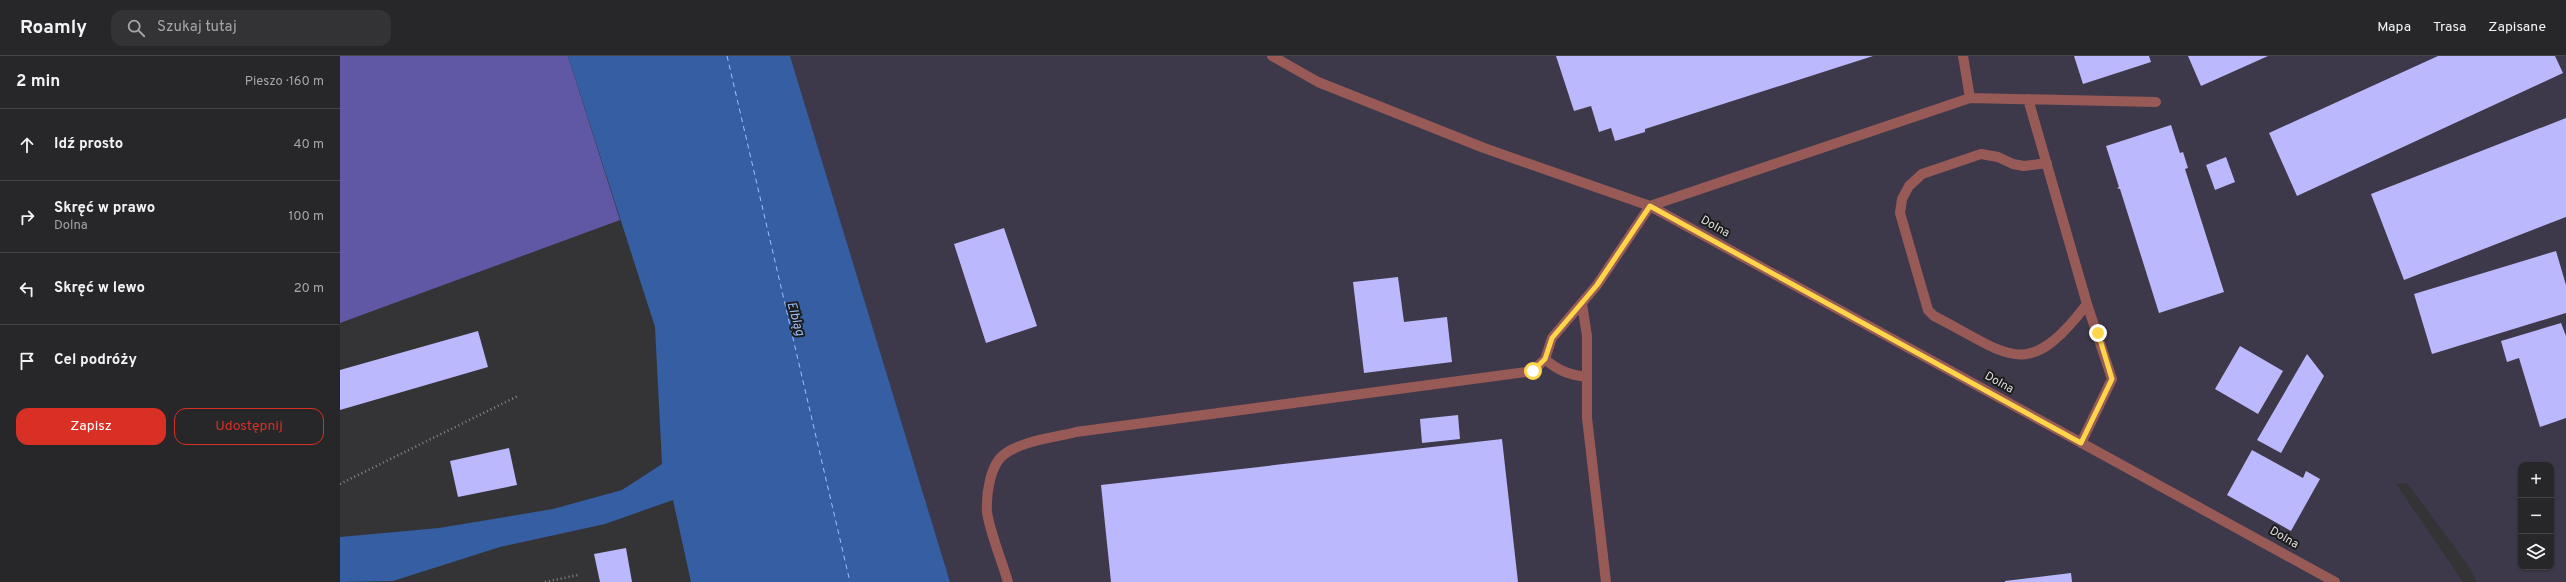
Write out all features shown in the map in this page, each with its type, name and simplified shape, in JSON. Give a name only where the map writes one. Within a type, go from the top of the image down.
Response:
[{"type":"street","name":"Dolna","points":[[1272,56],[1318,82],[1476,145],[1650,206],[2335,582]]},
{"type":"street","points":[[1963,56],[1970,98]]},
{"type":"street","points":[[1008,582],[988,512],[989,486],[996,464],[1004,454],[1019,446],[1076,432],[1533,371],[1545,359],[1552,338],[1582,304],[1650,206],[1970,98],[2156,102]]},
{"type":"street","points":[[2028,99],[2087,304],[2112,379],[2081,443]]},
{"type":"street","points":[[2047,163],[2024,166],[2013,164],[1998,157],[1981,154],[1922,174],[1909,186],[1902,199],[1900,213],[1903,228],[1928,310],[1934,316],[1989,347],[2019,355],[2033,354],[2048,347],[2067,330],[2087,304]]},
{"type":"street","points":[[1582,304],[1587,336],[1587,418],[1606,582]]},
{"type":"street","points":[[1545,359],[1555,368],[1572,375],[1587,377]]},
{"type":"path","points":[[340,484],[518,396]]},
{"type":"path","points":[[545,582],[578,575]]},
{"type":"shaded area","points":[[340,56],[568,56],[620,220],[340,323]]},
{"type":"shaded area","points":[[790,56],[2566,56],[2566,582],[2477,582],[2468,565],[2407,483],[2396,484],[2463,582],[950,582]]},
{"type":"water","name":"Elbląg","points":[[568,56],[790,56],[950,582],[691,582],[673,500],[605,524],[500,547],[393,581],[340,582],[340,537],[439,528],[553,509],[622,490],[662,464],[655,327]]},
{"type":"building","points":[[1556,56],[1873,56],[1645,129],[1645,132],[1615,141],[1611,128],[1599,132],[1591,106],[1574,111]]},
{"type":"building","points":[[2074,56],[2149,56],[2151,62],[2083,84]]},
{"type":"building","points":[[2188,56],[2268,56],[2201,86]]},
{"type":"building","points":[[2438,56],[2555,56],[2563,73],[2297,196],[2269,133]]},
{"type":"building","points":[[2566,118],[2566,217],[2404,280],[2371,194]]},
{"type":"building","points":[[2171,125],[2180,153],[2183,152],[2188,168],[2185,169],[2224,292],[2159,313],[2120,189],[2117,188],[2119,187],[2106,146]]},
{"type":"building","points":[[2226,157],[2235,182],[2215,190],[2206,165]]},
{"type":"building","points":[[1004,228],[1037,326],[986,343],[954,244]]},
{"type":"building","points":[[2556,251],[2566,285],[2566,313],[2432,354],[2414,294]]},
{"type":"building","points":[[1398,277],[1404,322],[1447,317],[1452,362],[1364,373],[1353,282]]},
{"type":"building","points":[[2561,323],[2566,336],[2566,418],[2540,427],[2519,358],[2507,362],[2501,341]]},
{"type":"building","points":[[478,331],[488,367],[340,410],[340,370]]},
{"type":"building","points":[[2240,346],[2283,371],[2258,414],[2215,389]]},
{"type":"building","points":[[2307,354],[2324,376],[2281,453],[2257,440]]},
{"type":"building","points":[[1458,415],[1460,439],[1422,443],[1420,419]]},
{"type":"building","points":[[1502,439],[1518,582],[1111,582],[1101,485]]},
{"type":"building","points":[[509,448],[517,485],[458,497],[450,461]]},
{"type":"building","points":[[2252,450],[2303,478],[2306,471],[2320,479],[2291,531],[2227,495]]},
{"type":"building","points":[[626,548],[632,582],[600,582],[594,554]]},
{"type":"building","points":[[2071,573],[2072,582],[2005,582],[2005,581]]},
{"type":"ferry route","points":[[727,56],[850,582]]},
{"type":"route","points":[[1533,371],[1545,359],[1552,338],[1597,285],[1650,206],[2081,443],[2112,379],[2098,333]]}]
